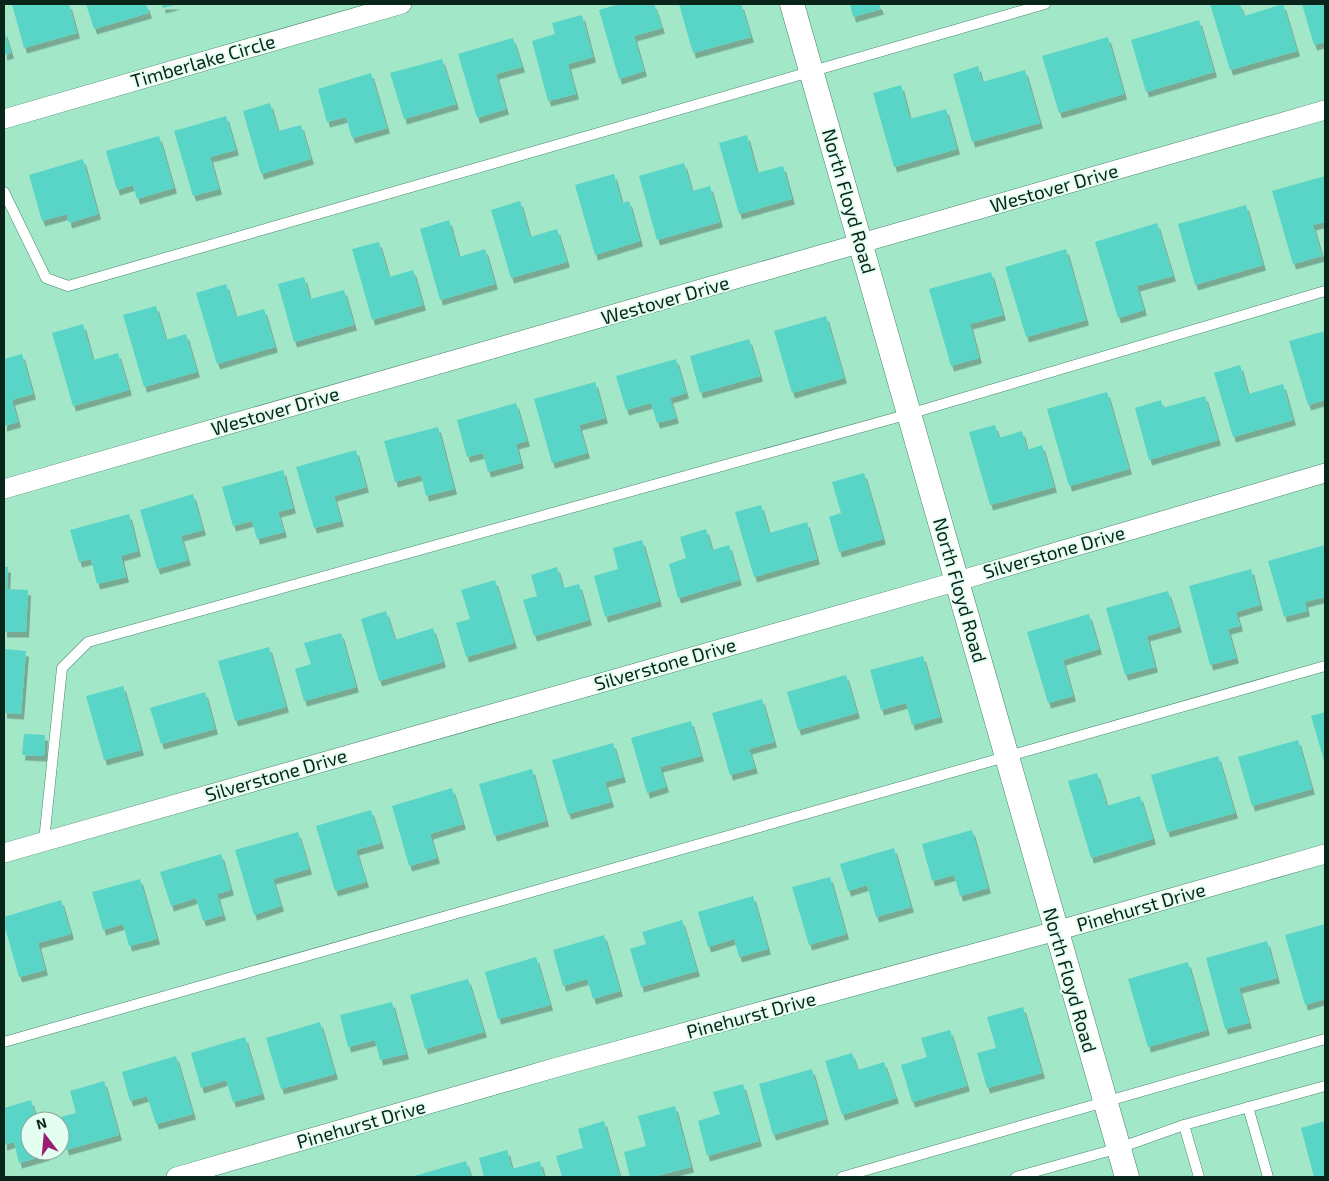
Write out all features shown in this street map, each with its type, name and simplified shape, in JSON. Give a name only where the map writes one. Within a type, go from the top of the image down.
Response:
[{"type":"street","name":"Timberlake Circle","points":[[4,119],[402,4]]},
{"type":"street","name":"North Floyd Road","points":[[792,4],[1127,1177]]},
{"type":"street","name":"Westover Drive","points":[[4,489],[1325,110]]},
{"type":"street","name":"Silverstone Drive","points":[[4,852],[958,581],[1325,473]]},
{"type":"street","name":"Pinehurst Drive","points":[[176,1177],[563,1066],[1056,932],[1325,854]]},
{"type":"lane","points":[[4,192],[46,278],[68,286],[1046,4]]},
{"type":"lane","points":[[44,841],[62,668],[88,642],[909,414],[1325,291]]},
{"type":"lane","points":[[4,1042],[1325,666]]},
{"type":"lane","points":[[842,1177],[1325,1039]]},
{"type":"lane","points":[[1016,1177],[1119,1148],[1184,1125],[1325,1086]]},
{"type":"lane","points":[[1248,1107],[1268,1177]]},
{"type":"lane","points":[[1184,1125],[1199,1177]]},
{"type":"building","points":[[12,4],[69,4],[77,33],[24,48]]},
{"type":"building","points":[[86,4],[146,4],[149,13],[94,29]]},
{"type":"building","points":[[162,4],[178,4],[163,8]]},
{"type":"building","points":[[620,4],[654,4],[662,28],[634,36],[644,71],[619,79],[599,10]]},
{"type":"building","points":[[679,4],[741,4],[751,37],[693,53]]},
{"type":"building","points":[[850,4],[879,4],[881,9],[853,17]]},
{"type":"building","points":[[1210,4],[1240,4],[1244,16],[1283,4],[1297,51],[1230,70]]},
{"type":"building","points":[[1302,4],[1325,4],[1325,42],[1314,45]]},
{"type":"building","points":[[582,15],[593,57],[568,64],[576,94],[548,101],[532,41],[555,34],[552,23]]},
{"type":"building","points":[[1199,20],[1214,72],[1146,92],[1131,40]]},
{"type":"building","points":[[4,30],[11,53],[4,55]]},
{"type":"building","points":[[1108,37],[1124,94],[1059,113],[1042,56]]},
{"type":"building","points":[[513,38],[522,67],[496,74],[506,109],[477,118],[458,54]]},
{"type":"building","points":[[442,59],[456,104],[404,119],[390,73]]},
{"type":"building","points":[[978,66],[982,82],[1025,70],[1040,123],[972,142],[953,74]]},
{"type":"building","points":[[371,73],[387,128],[352,138],[346,117],[327,122],[318,89]]},
{"type":"building","points":[[901,85],[910,119],[946,109],[957,149],[894,167],[873,93]]},
{"type":"building","points":[[270,103],[278,131],[301,125],[311,159],[261,174],[243,111]]},
{"type":"building","points":[[226,116],[236,150],[210,157],[219,189],[193,196],[174,131]]},
{"type":"building","points":[[747,135],[757,173],[783,166],[792,199],[739,214],[719,143]]},
{"type":"building","points":[[159,136],[174,188],[137,199],[133,185],[117,190],[106,151]]},
{"type":"building","points":[[83,159],[98,214],[69,223],[67,214],[42,221],[29,175]]},
{"type":"building","points":[[684,163],[692,191],[710,186],[720,222],[657,240],[639,176]]},
{"type":"building","points":[[614,174],[622,203],[629,201],[640,241],[595,255],[575,185]]},
{"type":"building","points":[[1325,176],[1325,222],[1313,225],[1322,256],[1293,264],[1272,191]]},
{"type":"building","points":[[520,201],[530,237],[557,229],[567,262],[511,278],[491,210]]},
{"type":"building","points":[[1246,205],[1263,265],[1195,285],[1178,224]]},
{"type":"building","points":[[449,220],[459,257],[485,249],[495,284],[440,300],[420,229]]},
{"type":"building","points":[[1157,223],[1173,276],[1137,286],[1144,310],[1118,318],[1095,242]]},
{"type":"building","points":[[379,242],[389,277],[413,270],[423,305],[372,320],[352,249]]},
{"type":"building","points":[[1066,249],[1086,320],[1026,337],[1005,267]]},
{"type":"building","points":[[991,272],[1003,315],[970,324],[979,358],[951,366],[929,289]]},
{"type":"building","points":[[304,277],[310,299],[344,290],[354,325],[294,342],[278,284]]},
{"type":"building","points":[[226,284],[236,317],[264,309],[275,347],[217,364],[196,293]]},
{"type":"building","points":[[156,306],[166,340],[186,334],[197,372],[144,387],[123,315]]},
{"type":"building","points":[[826,316],[844,378],[792,393],[774,331]]},
{"type":"building","points":[[83,324],[93,360],[118,353],[129,390],[73,406],[52,333]]},
{"type":"building","points":[[1325,331],[1325,400],[1308,405],[1289,341]]},
{"type":"building","points":[[749,339],[760,376],[700,393],[690,356]]},
{"type":"building","points":[[22,354],[33,394],[12,400],[18,422],[4,426],[4,359]]},
{"type":"building","points":[[676,359],[686,393],[670,398],[676,418],[657,423],[651,403],[626,410],[616,376]]},
{"type":"building","points":[[1240,365],[1248,394],[1283,384],[1293,420],[1233,437],[1214,373]]},
{"type":"building","points":[[595,382],[605,418],[579,425],[587,453],[552,463],[534,399]]},
{"type":"building","points":[[1107,392],[1129,469],[1069,486],[1047,409]]},
{"type":"building","points":[[1205,396],[1218,440],[1149,460],[1135,408],[1161,400],[1163,408]]},
{"type":"building","points":[[516,403],[527,441],[516,444],[521,463],[488,472],[483,453],[467,457],[457,420]]},
{"type":"building","points":[[995,425],[999,438],[1022,431],[1027,450],[1042,445],[1054,487],[990,505],[969,432]]},
{"type":"building","points":[[438,427],[454,489],[426,496],[421,475],[395,482],[384,441]]},
{"type":"building","points":[[356,450],[366,487],[334,496],[341,521],[314,528],[296,467]]},
{"type":"building","points":[[283,470],[293,508],[278,512],[284,532],[257,539],[252,521],[233,526],[222,487]]},
{"type":"building","points":[[864,473],[883,539],[839,552],[829,517],[841,513],[832,482]]},
{"type":"building","points":[[193,494],[203,530],[181,536],[188,560],[157,569],[140,510]]},
{"type":"building","points":[[761,505],[769,533],[807,522],[817,559],[754,577],[735,512]]},
{"type":"building","points":[[129,514],[138,551],[121,556],[126,577],[97,584],[91,559],[79,562],[70,530]]},
{"type":"building","points":[[706,529],[712,550],[729,545],[739,580],[678,598],[669,564],[686,558],[680,537]]},
{"type":"building","points":[[642,540],[659,601],[605,617],[594,576],[618,569],[613,548]]},
{"type":"building","points":[[1325,545],[1325,597],[1305,602],[1307,611],[1284,617],[1268,561]]},
{"type":"building","points":[[4,567],[8,567],[7,589],[28,590],[26,632],[4,632]]},
{"type":"building","points":[[557,567],[563,588],[579,584],[589,620],[534,636],[523,600],[537,596],[531,575]]},
{"type":"building","points":[[1251,569],[1260,605],[1236,612],[1240,626],[1228,629],[1236,658],[1210,665],[1189,586]]},
{"type":"building","points":[[495,580],[514,643],[466,657],[456,623],[470,619],[461,590]]},
{"type":"building","points":[[1168,591],[1179,627],[1147,636],[1155,667],[1125,675],[1106,608]]},
{"type":"building","points":[[386,611],[395,640],[433,628],[443,662],[379,681],[361,619]]},
{"type":"building","points":[[1089,614],[1099,649],[1063,660],[1073,696],[1048,703],[1027,632]]},
{"type":"building","points":[[341,633],[356,687],[304,701],[295,669],[311,664],[304,643]]},
{"type":"building","points":[[269,647],[286,707],[235,721],[218,661]]},
{"type":"building","points":[[4,649],[26,651],[21,714],[4,713]]},
{"type":"building","points":[[923,656],[940,717],[912,725],[906,703],[881,710],[870,670]]},
{"type":"building","points":[[846,675],[857,713],[798,730],[787,692]]},
{"type":"building","points":[[123,686],[141,750],[104,760],[86,696]]},
{"type":"building","points":[[205,692],[215,729],[161,744],[150,708]]},
{"type":"building","points":[[762,699],[774,742],[749,749],[755,768],[730,775],[712,713]]},
{"type":"building","points":[[1325,712],[1325,764],[1311,716]]},
{"type":"building","points":[[691,721],[701,756],[660,767],[666,787],[647,793],[631,738]]},
{"type":"building","points":[[24,734],[45,735],[44,756],[22,755]]},
{"type":"building","points":[[1298,740],[1312,789],[1252,806],[1238,757]]},
{"type":"building","points":[[613,743],[623,777],[605,782],[611,802],[568,814],[552,760]]},
{"type":"building","points":[[1218,756],[1235,813],[1167,832],[1151,775]]},
{"type":"building","points":[[532,769],[546,821],[494,836],[479,784]]},
{"type":"building","points":[[1097,773],[1107,806],[1140,796],[1153,839],[1091,858],[1068,781]]},
{"type":"building","points":[[452,788],[463,824],[430,834],[437,858],[409,866],[392,806]]},
{"type":"building","points":[[371,810],[381,843],[356,850],[366,882],[335,891],[316,826]]},
{"type":"building","points":[[972,830],[988,888],[960,896],[954,875],[932,881],[922,844]]},
{"type":"building","points":[[298,832],[309,869],[273,879],[281,906],[254,915],[235,850]]},
{"type":"building","points":[[894,848],[911,907],[876,917],[867,885],[848,891],[840,864]]},
{"type":"building","points":[[221,854],[231,890],[217,894],[223,915],[203,921],[196,898],[171,906],[160,872]]},
{"type":"building","points":[[830,877],[846,934],[809,945],[792,887]]},
{"type":"building","points":[[140,879],[157,939],[129,946],[123,924],[103,930],[92,892]]},
{"type":"building","points":[[753,896],[768,949],[739,957],[734,939],[708,947],[698,912]]},
{"type":"building","points":[[61,900],[71,934],[38,943],[45,970],[19,977],[4,924],[4,917]]},
{"type":"building","points":[[682,920],[697,971],[641,987],[630,949],[646,944],[642,932]]},
{"type":"building","points":[[1325,924],[1325,972],[1323,973],[1325,999],[1305,1005],[1285,935]]},
{"type":"building","points":[[604,935],[620,991],[593,999],[587,979],[563,986],[553,950]]},
{"type":"building","points":[[1267,941],[1277,978],[1239,988],[1249,1023],[1225,1029],[1206,958]]},
{"type":"building","points":[[536,957],[550,1005],[498,1019],[485,972]]},
{"type":"building","points":[[1188,962],[1207,1030],[1148,1047],[1128,979]]},
{"type":"building","points":[[468,979],[484,1032],[425,1049],[410,995]]},
{"type":"building","points":[[392,1002],[406,1054],[380,1060],[375,1040],[348,1047],[340,1015]]},
{"type":"building","points":[[1023,1007],[1042,1073],[987,1088],[977,1053],[996,1048],[987,1017]]},
{"type":"building","points":[[320,1022],[335,1074],[281,1089],[266,1038]]},
{"type":"building","points":[[950,1030],[967,1086],[912,1102],[901,1065],[927,1057],[921,1038]]},
{"type":"building","points":[[245,1037],[262,1094],[233,1102],[226,1080],[201,1088],[191,1053]]},
{"type":"building","points":[[852,1053],[858,1070],[884,1062],[896,1098],[842,1115],[825,1061]]},
{"type":"building","points":[[176,1056],[193,1114],[156,1124],[147,1096],[130,1101],[122,1072]]},
{"type":"building","points":[[812,1069],[826,1119],[773,1135],[759,1084]]},
{"type":"building","points":[[104,1081],[119,1135],[70,1149],[70,1115],[76,1113],[70,1091]]},
{"type":"building","points":[[743,1084],[759,1141],[707,1156],[698,1121],[720,1114],[713,1092]]},
{"type":"building","points":[[31,1100],[34,1111],[20,1111],[20,1161],[26,1161],[19,1163],[14,1142],[4,1145],[4,1108]]},
{"type":"building","points":[[675,1106],[691,1167],[653,1177],[630,1177],[624,1152],[646,1146],[638,1116]]},
{"type":"building","points":[[604,1121],[620,1177],[562,1177],[556,1156],[583,1148],[578,1129]]},
{"type":"building","points":[[1325,1121],[1325,1177],[1314,1177],[1301,1128]]},
{"type":"building","points":[[507,1150],[512,1169],[540,1161],[544,1177],[484,1177],[479,1158]]},
{"type":"building","points":[[466,1161],[471,1177],[411,1177]]}]
